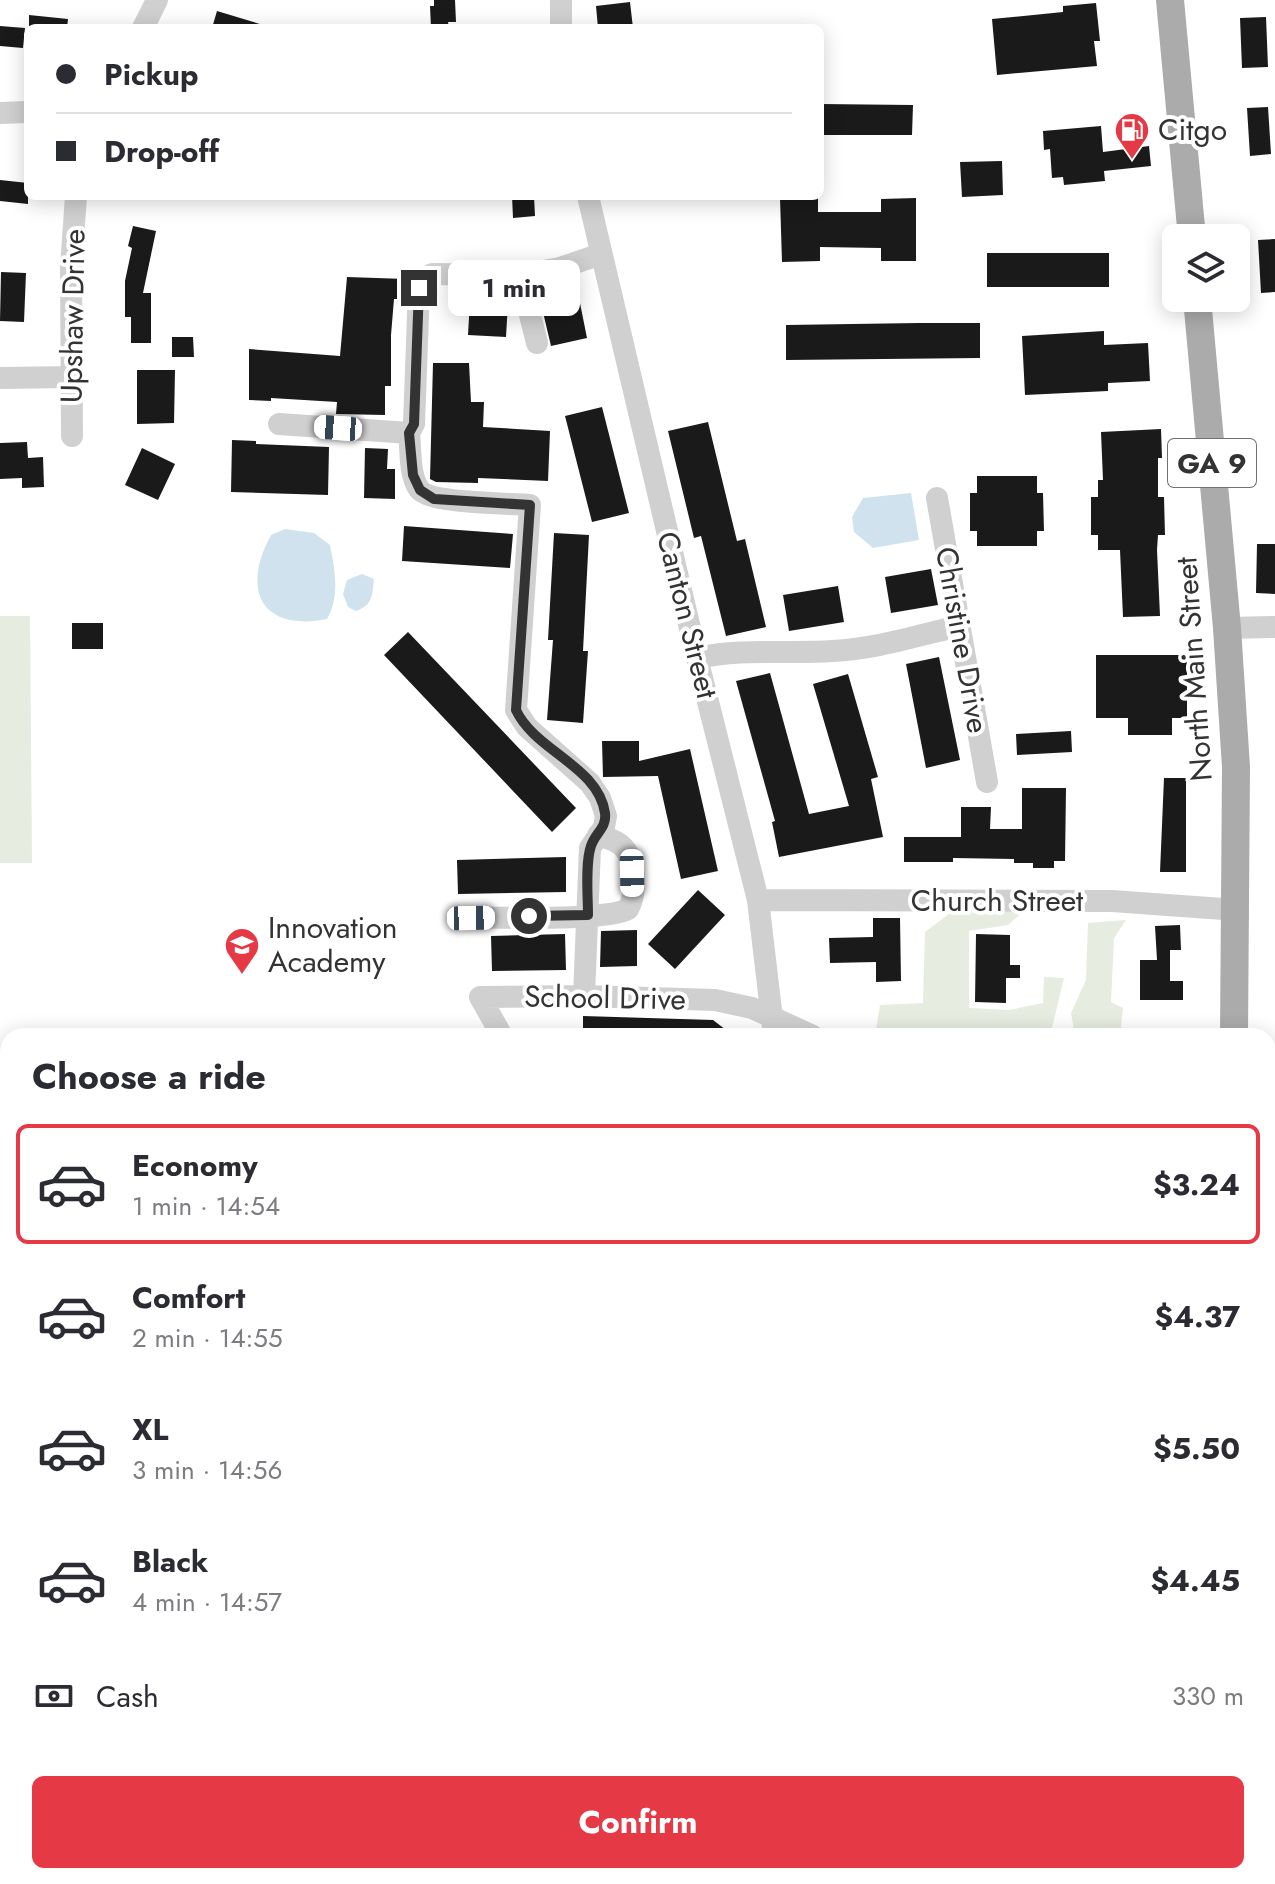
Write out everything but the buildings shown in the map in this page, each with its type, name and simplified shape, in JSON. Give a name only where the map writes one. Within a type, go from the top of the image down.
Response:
[{"type":"main road","points":[[1170,0],[1191,224]]},
{"type":"main road","name":"North Main Street","points":[[1198,312],[1227,628],[1236,767],[1234,1028]]},
{"type":"street","points":[[145,24],[157,0]]},
{"type":"street","points":[[561,0],[561,24]]},
{"type":"street","points":[[0,113],[24,112]]},
{"type":"street","name":"Upshaw Drive","points":[[72,436],[71,267],[76,200]]},
{"type":"street","name":"Canton Street","points":[[589,200],[697,658],[758,900],[772,1026]]},
{"type":"street","points":[[584,996],[590,848],[604,827],[606,816],[595,789],[527,727],[516,710],[530,505],[434,499],[420,490],[413,475],[409,433],[414,424],[419,288],[426,278],[432,274],[520,275],[560,268],[601,254]]},
{"type":"street","points":[[520,275],[537,343]]},
{"type":"street","points":[[0,378],[71,377]]},
{"type":"street","points":[[279,424],[409,433]]},
{"type":"street","name":"Christine Drive","points":[[937,498],[987,782]]},
{"type":"street","points":[[697,658],[725,651],[835,651],[868,647],[960,626]]},
{"type":"street","points":[[1227,628],[1275,627]]},
{"type":"street","points":[[471,918],[622,913],[632,903],[631,860],[618,842],[598,835]]},
{"type":"street","name":"Church Street","points":[[758,900],[1112,901],[1237,910]]},
{"type":"street","name":"School Drive","points":[[497,1028],[480,997],[715,1000],[752,1008],[772,1026]]},
{"type":"shaded area","points":[[0,616],[30,616],[32,863],[0,863]]},
{"type":"shaded area","points":[[1024,911],[1008,925],[969,931],[969,1008],[1009,1010],[1043,1003],[1044,977],[1064,978],[1052,1028],[876,1028],[880,1005],[923,1003],[925,932],[950,913]]},
{"type":"shaded area","points":[[1126,920],[1114,938],[1111,1002],[1123,1008],[1121,1028],[1074,1028],[1071,1013],[1086,980],[1088,923]]},
{"type":"water","points":[[911,493],[919,540],[873,548],[854,532],[852,517],[863,498]]},
{"type":"water","points":[[285,529],[314,533],[330,545],[335,592],[327,619],[286,619],[272,613],[263,602],[258,589],[262,555],[271,535]]},
{"type":"water","points":[[362,574],[374,579],[373,590],[369,603],[356,611],[348,607],[343,594],[347,580]]},
{"type":"place","name":"Citgo","points":[[1132,161]]},
{"type":"place","name":"Innovation Academy","points":[[242,976]]},
{"type":"route","points":[[419,288],[414,424],[409,433],[413,475],[420,490],[434,499],[530,505],[516,710],[527,727],[590,783],[600,798],[606,816],[604,827],[590,848],[588,915],[529,916]]}]
